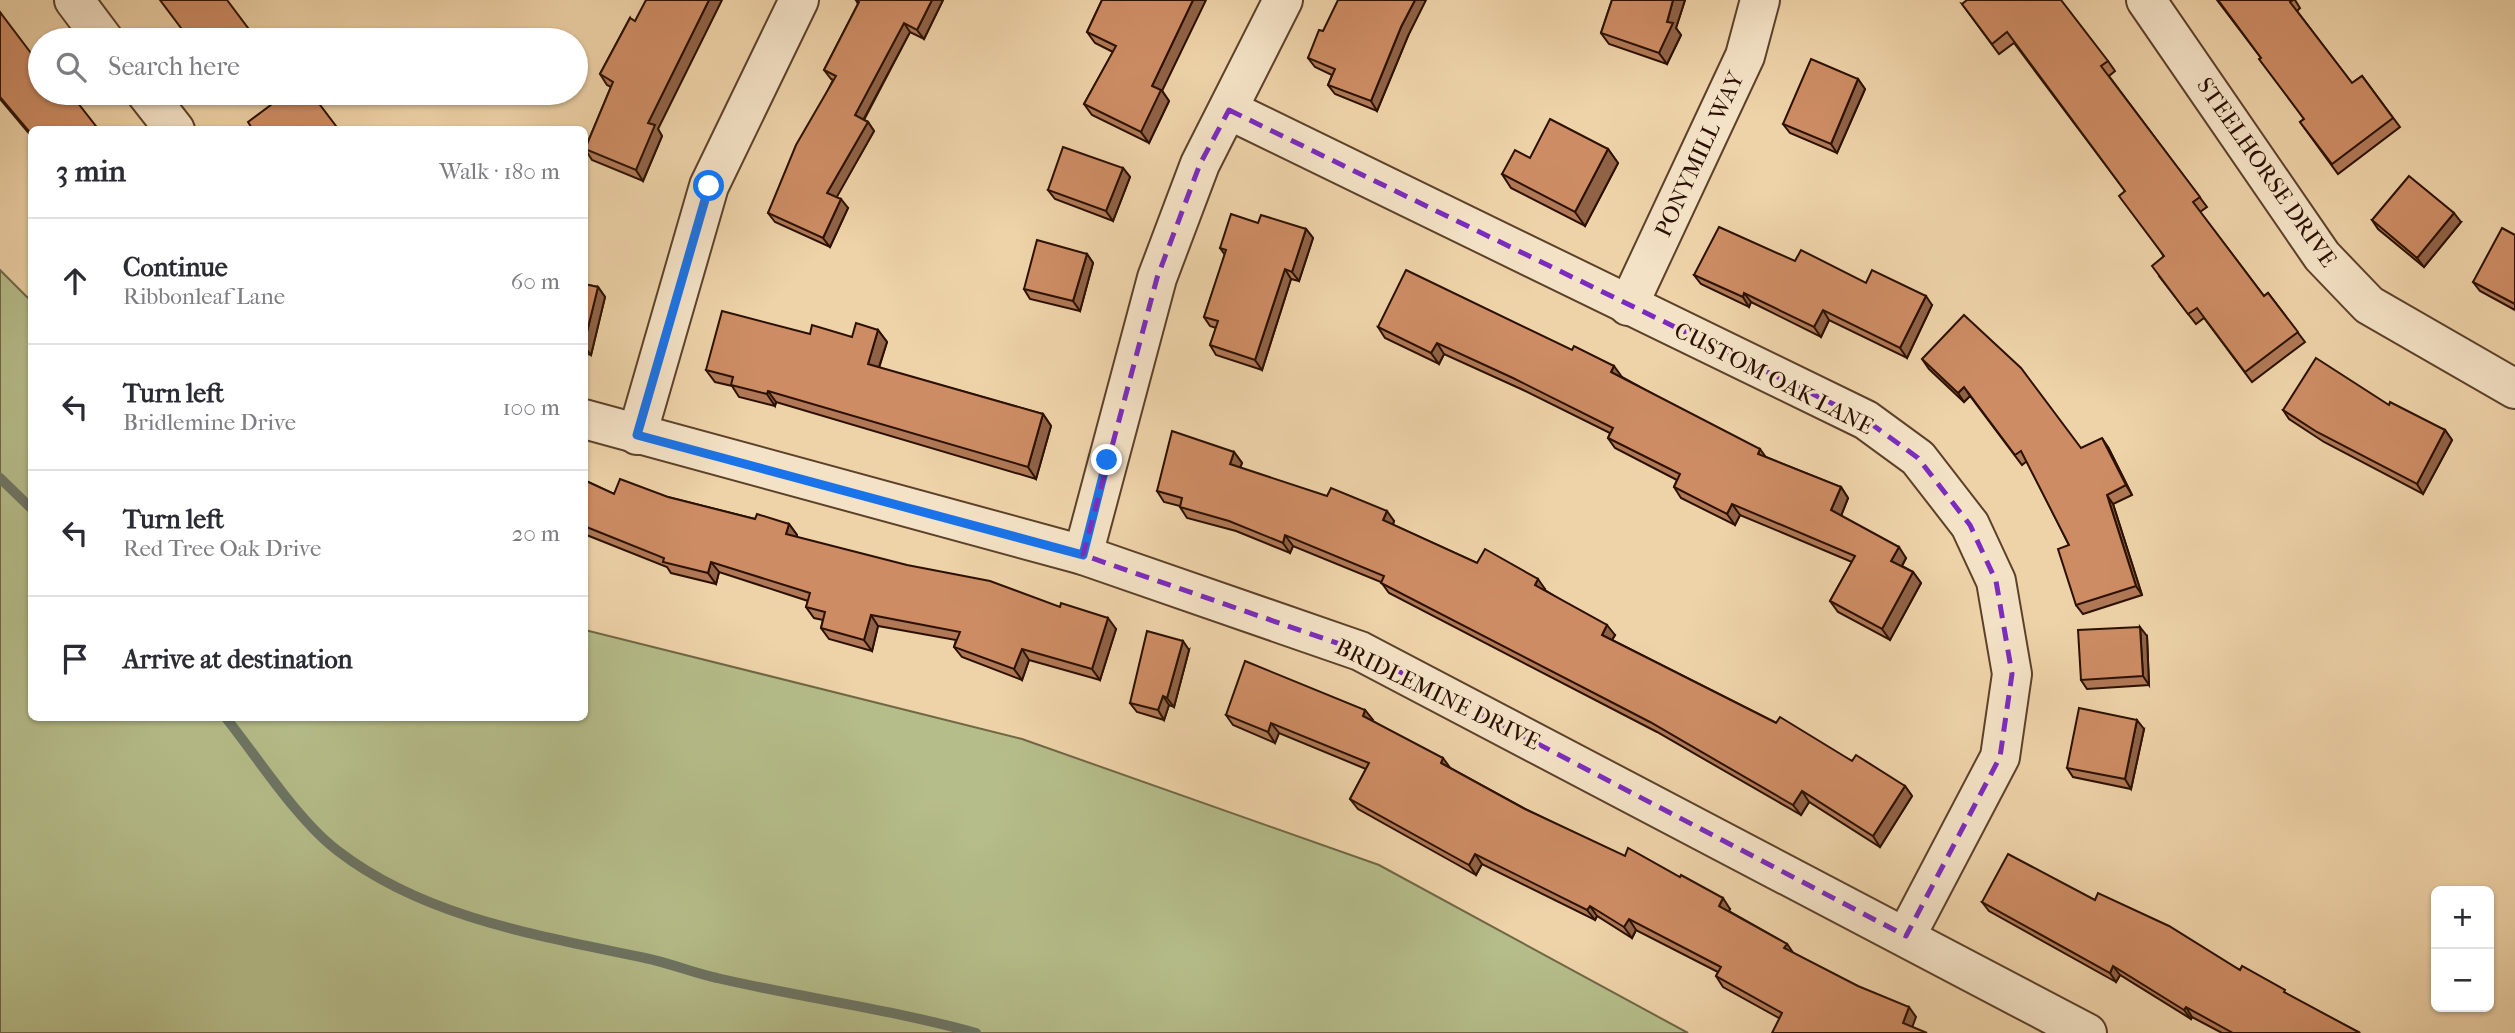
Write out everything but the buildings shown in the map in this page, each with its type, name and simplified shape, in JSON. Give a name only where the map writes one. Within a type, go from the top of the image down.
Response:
[{"type":"street","points":[[74,0],[95,28]]},
{"type":"street","points":[[637,435],[709,186],[799,0]]},
{"type":"street","points":[[1083,555],[1157,278],[1200,164],[1283,0]]},
{"type":"street","name":"PONYMILL WAY","points":[[1628,306],[1745,56],[1760,0]]},
{"type":"street","name":"STEELHORSE DRIVE","points":[[2146,0],[2322,256],[2369,305],[2515,389]]},
{"type":"street","points":[[155,105],[172,126]]},
{"type":"street","name":"CUSTOM OAK LANE","points":[[1229,110],[1866,420],[1918,458],[1970,524],[1996,581],[2012,674],[2000,757],[1906,936]]},
{"type":"street","name":"BRIDLEMINE DRIVE","points":[[588,420],[1083,555],[1360,651],[2087,1033]]},
{"type":"highlighted area","points":[[1229,110],[1866,420],[1918,458],[1970,525],[1996,581],[2012,674],[2000,757],[1906,936],[1360,651],[1083,555],[1157,278],[1200,164]]},
{"type":"green space","points":[[0,270],[28,298],[28,721],[588,721],[588,631],[1022,739],[1379,865],[1688,1033],[0,1033]]},
{"type":"waterway","points":[[0,478],[28,505]]},
{"type":"waterway","points":[[228,721],[293,806],[323,838],[372,874],[408,893],[446,908],[525,932],[654,960],[717,978],[911,1017],[976,1033]]},
{"type":"route","points":[[709,186],[637,435],[1083,555],[1107,460]]}]
